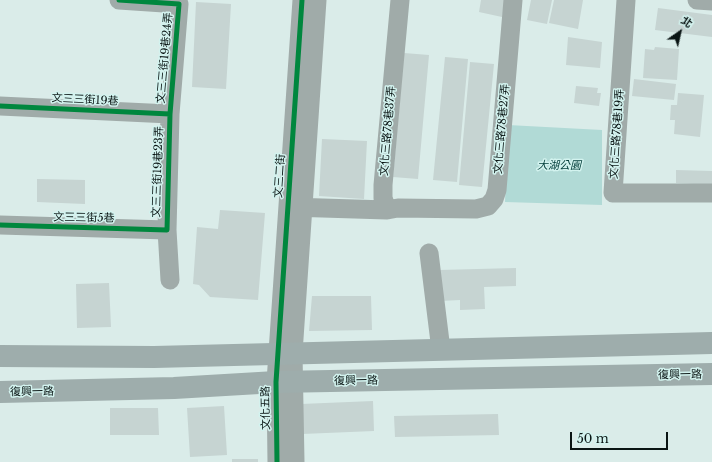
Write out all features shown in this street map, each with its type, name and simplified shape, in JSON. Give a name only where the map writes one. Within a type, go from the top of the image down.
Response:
[{"type":"main road","points":[[0,356],[154,356],[712,343]]},
{"type":"main road","name":"復興一路","points":[[0,392],[174,388],[284,382],[712,374]]},
{"type":"street","name":"文三三街19巷24弄","points":[[119,0],[179,4],[170,114]]},
{"type":"street","name":"文三二街","points":[[285,353],[295,208],[302,0]]},
{"type":"street","name":"文三二街","points":[[295,208],[317,0]]},
{"type":"street","name":"文化三路78巷37弄","points":[[387,210],[383,198],[383,185],[400,0]]},
{"type":"street","name":"文化三路78巷27弄","points":[[387,210],[398,208],[476,209],[488,206],[494,199],[497,190],[513,0]]},
{"type":"street","name":"文化三路78巷19弄","points":[[626,0],[613,193],[712,193]]},
{"type":"street","points":[[697,0],[712,1]]},
{"type":"street","name":"文三三街19巷","points":[[0,106],[170,114]]},
{"type":"street","name":"文三三街19巷23弄","points":[[170,114],[167,230],[170,280]]},
{"type":"street","points":[[295,208],[387,210]]},
{"type":"street","name":"文三三街5巷","points":[[0,225],[167,230]]},
{"type":"street","points":[[430,253],[441,350]]},
{"type":"street","name":"文化五路","points":[[277,462],[285,353]]},
{"type":"street","name":"文化五路","points":[[284,382],[295,462]]},
{"type":"green space","name":"大湖公園","points":[[508,125],[602,130],[602,205],[505,202]]},
{"type":"building","points":[[481,0],[506,0],[502,17],[479,12]]},
{"type":"building","points":[[531,0],[552,0],[547,24],[527,20]]},
{"type":"building","points":[[554,0],[583,0],[578,29],[549,23]]},
{"type":"building","points":[[196,2],[231,4],[226,89],[192,87]]},
{"type":"building","points":[[658,8],[712,15],[712,37],[655,30]]},
{"type":"building","points":[[568,37],[602,42],[600,68],[566,65]]},
{"type":"building","points":[[655,47],[679,49],[677,80],[643,78],[645,49],[654,50]]},
{"type":"building","points":[[404,53],[429,55],[418,179],[393,177]]},
{"type":"building","points":[[445,57],[468,59],[457,182],[433,180]]},
{"type":"building","points":[[470,62],[494,64],[482,187],[459,185]]},
{"type":"building","points":[[634,79],[676,84],[674,100],[632,96]]},
{"type":"building","points":[[576,86],[598,88],[597,93],[601,93],[599,106],[574,103]]},
{"type":"building","points":[[678,93],[704,95],[700,137],[674,134],[675,120],[670,120],[671,105],[677,105]]},
{"type":"building","points":[[322,139],[367,141],[364,199],[319,196]]},
{"type":"building","points":[[676,170],[712,171],[712,185],[676,183]]},
{"type":"building","points":[[37,179],[85,180],[85,204],[37,202]]},
{"type":"building","points":[[220,210],[265,213],[258,300],[210,297],[199,285],[193,284],[197,227],[218,229]]},
{"type":"building","points":[[516,268],[516,286],[484,287],[485,309],[460,310],[460,300],[440,301],[439,270]]},
{"type":"building","points":[[109,283],[111,327],[77,328],[76,284]]},
{"type":"building","points":[[312,296],[371,296],[372,330],[309,331]]},
{"type":"building","points":[[373,401],[374,431],[302,434],[301,404]]},
{"type":"building","points":[[224,406],[227,455],[190,457],[187,408]]},
{"type":"building","points":[[110,408],[158,408],[159,435],[110,435]]},
{"type":"building","points":[[498,414],[499,435],[395,437],[394,416]]},
{"type":"building","points":[[232,459],[258,459],[258,462],[232,462]]},
{"type":"cycle path","points":[[0,225],[167,230],[170,114],[179,4],[119,0]]},
{"type":"cycle path","points":[[277,462],[276,382],[302,0]]},
{"type":"cycle path","points":[[0,106],[170,114]]}]
